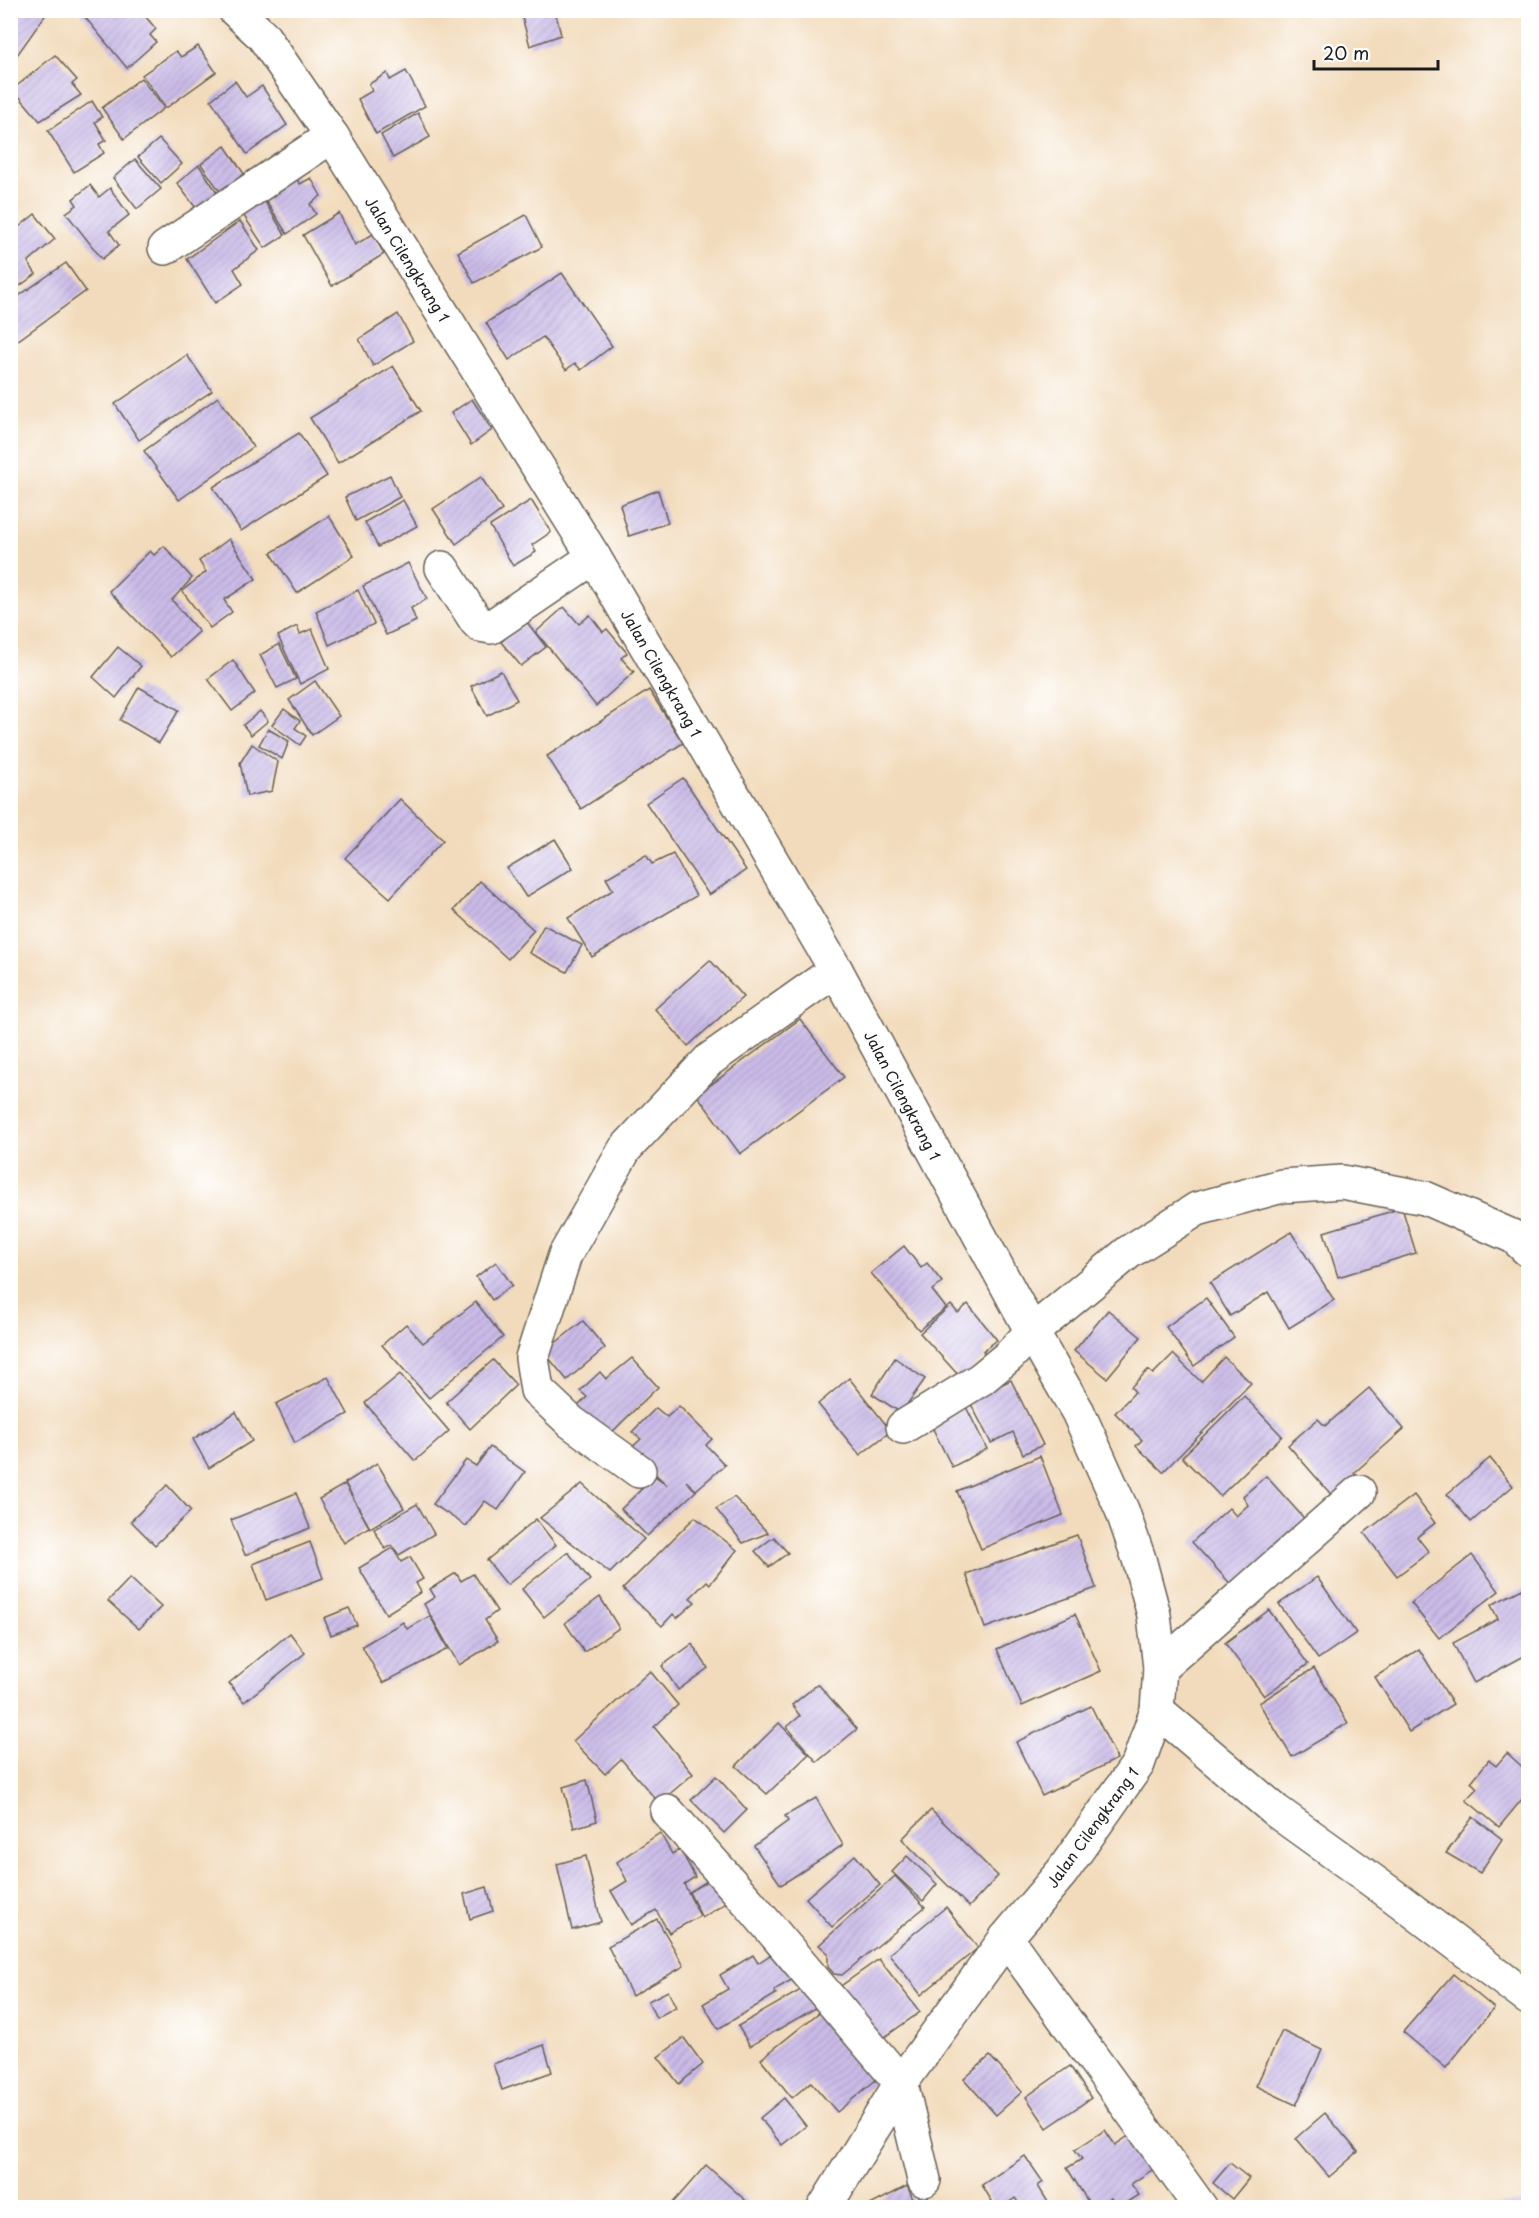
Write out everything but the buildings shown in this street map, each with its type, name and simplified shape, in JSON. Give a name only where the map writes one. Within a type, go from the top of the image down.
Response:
[{"type":"street","name":"Jalan Cilengkrang 1","points":[[235,10],[263,36],[332,136],[594,557],[836,970],[1032,1332],[1078,1412],[1122,1510],[1139,1559],[1154,1615],[1160,1668],[1157,1710],[1138,1764],[1062,1872],[1006,1938],[901,2083],[824,2208]]},
{"type":"street","points":[[165,248],[332,136]]},
{"type":"street","points":[[442,568],[476,621],[480,625],[491,627],[594,557]]},
{"type":"street","points":[[639,1471],[571,1422],[537,1390],[532,1358],[565,1255],[625,1149],[709,1060],[836,970]]},
{"type":"street","points":[[903,1427],[981,1379],[1009,1356],[1032,1332],[1129,1252],[1197,1209],[1282,1186],[1342,1182],[1425,1198],[1514,1237],[1528,1250]]},
{"type":"street","points":[[1160,1668],[1359,1491]]},
{"type":"street","points":[[1157,1710],[1276,1811],[1391,1894],[1528,1998]]},
{"type":"street","points":[[667,1811],[741,1893],[901,2083],[924,2180]]},
{"type":"street","points":[[1006,1938],[1201,2208]]}]
